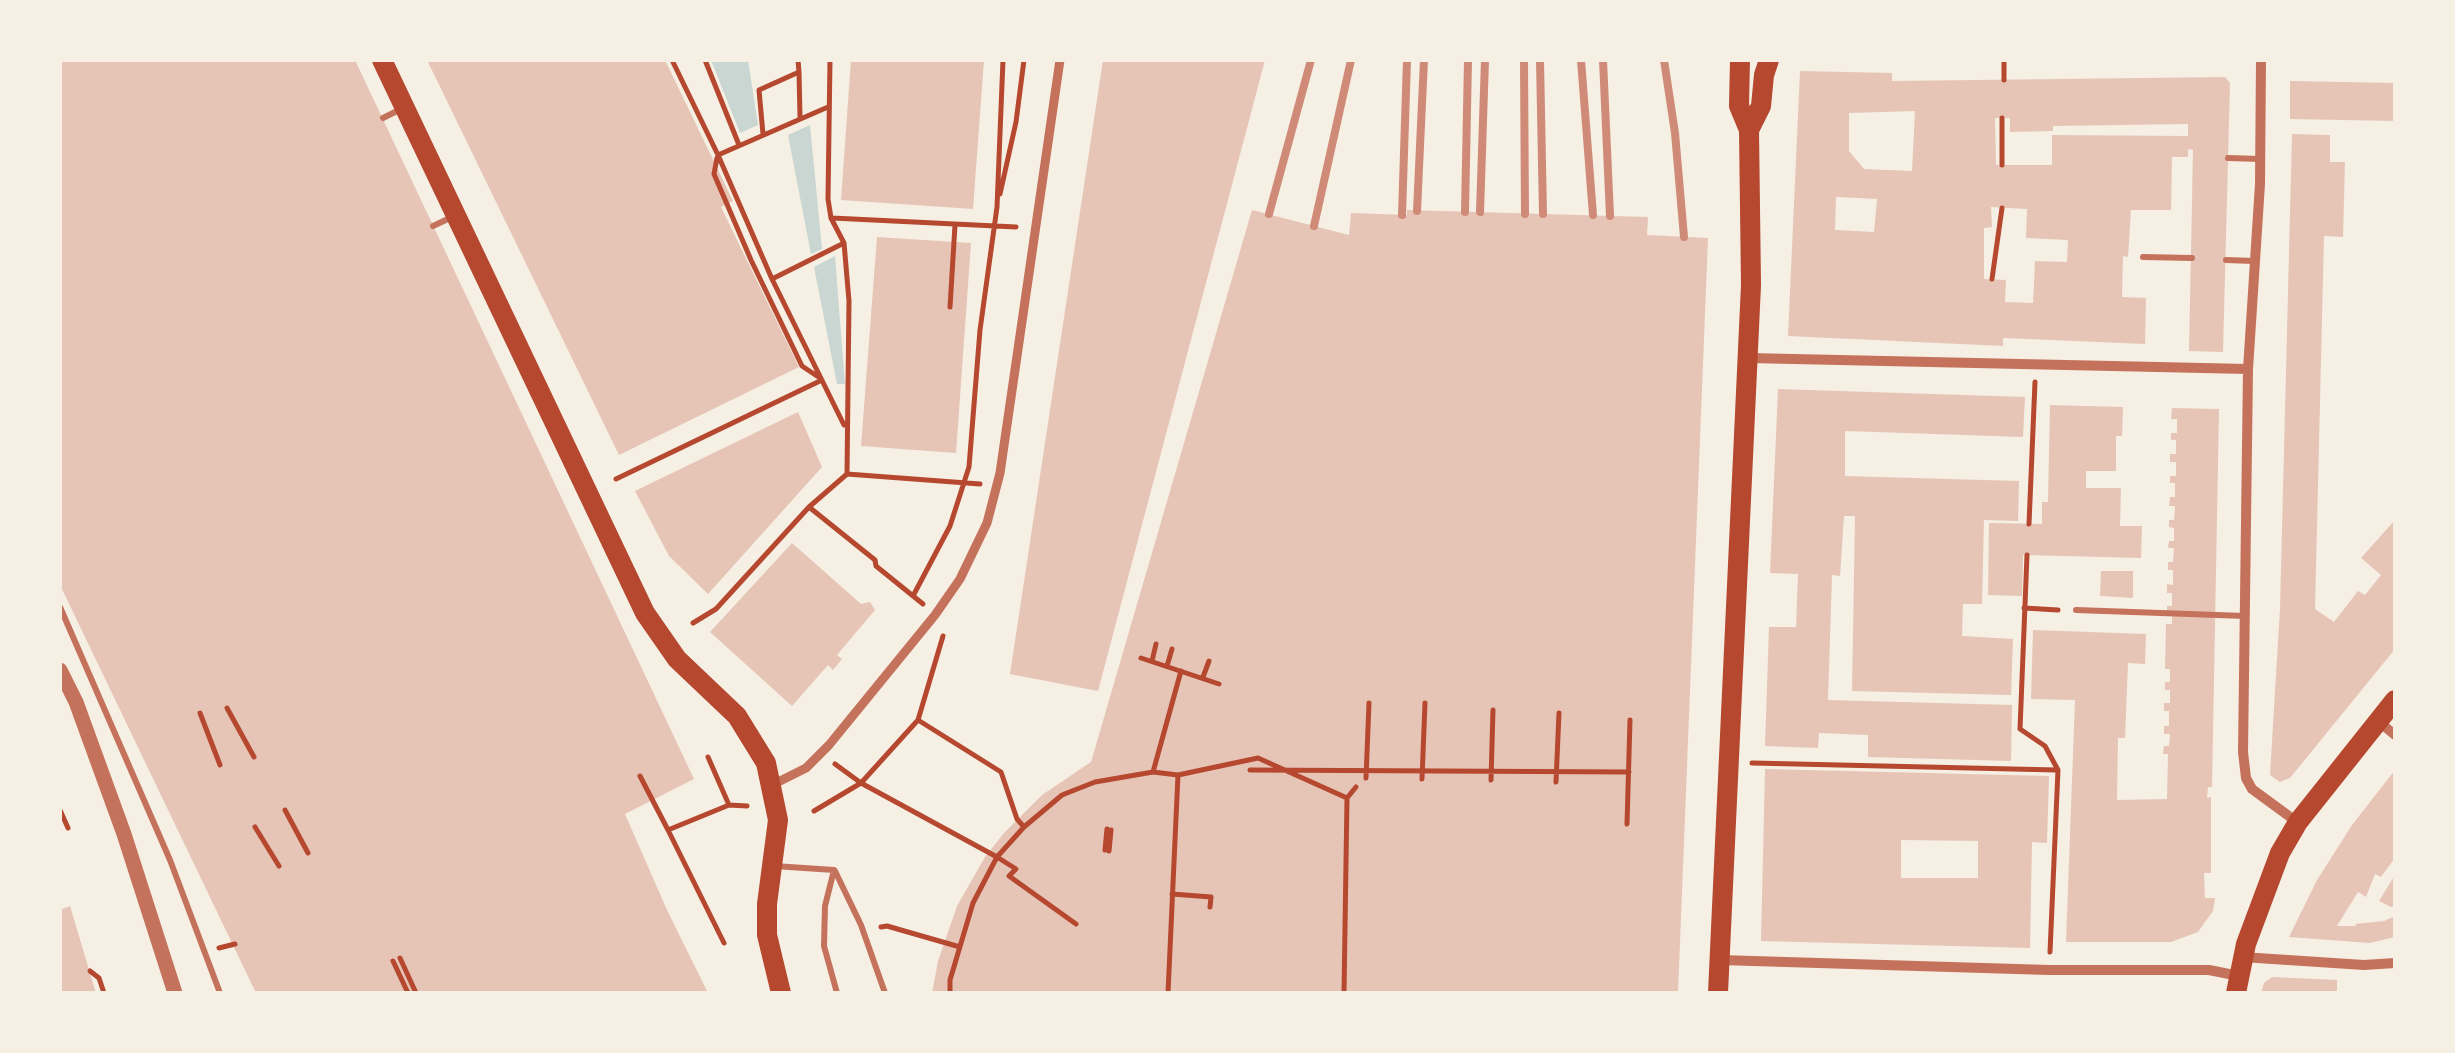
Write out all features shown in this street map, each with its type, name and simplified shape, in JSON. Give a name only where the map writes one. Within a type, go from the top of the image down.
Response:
[{"type":"main road","points":[[382,60],[645,613],[676,660],[738,716],[758,746],[772,785],[778,820],[766,904],[767,935],[781,993]]},
{"type":"main road","points":[[1718,993],[1751,285],[1749,130],[1739,106],[1740,60]]},
{"type":"main road","points":[[1749,130],[1761,106],[1769,60]]},
{"type":"main road","points":[[2239,975],[2262,894],[2298,822],[2395,700]]},
{"type":"street","points":[[772,785],[806,768],[829,746],[935,615],[977,547],[998,486],[1060,60]]},
{"type":"street","points":[[2261,60],[2260,159],[2248,368],[2243,752],[2246,778],[2260,797],[2298,822]]},
{"type":"street","points":[[1748,358],[2248,368]]},
{"type":"street","points":[[60,670],[76,702],[124,834],[175,993]]},
{"type":"street","points":[[2378,720],[2395,735]]},
{"type":"street","points":[[1720,960],[2049,970],[2208,970],[2239,975],[2395,962]]},
{"type":"lane","points":[[383,118],[404,107]]},
{"type":"lane","points":[[2228,158],[2260,159]]},
{"type":"lane","points":[[434,226],[456,215]]},
{"type":"lane","points":[[2143,257],[2192,258]]},
{"type":"lane","points":[[2226,260],[2255,262]]},
{"type":"lane","points":[[60,607],[156,827],[220,993]]},
{"type":"lane","points":[[2076,610],[2246,616]]},
{"type":"lane","points":[[773,866],[834,870]]},
{"type":"lane","points":[[834,870],[824,906],[824,946],[838,993]]},
{"type":"lane","points":[[834,870],[861,926],[885,993]]},
{"type":"path","points":[[672,60],[845,428]]},
{"type":"path","points":[[705,60],[740,145]]},
{"type":"path","points":[[798,60],[800,117]]},
{"type":"path","points":[[830,60],[828,199],[844,243],[850,301],[846,474]]},
{"type":"path","points":[[997,207],[1002,60]]},
{"type":"path","points":[[809,507],[913,596],[950,526],[969,467],[980,330],[994,226],[1016,122],[1024,60]]},
{"type":"path","points":[[2004,60],[2004,80]]},
{"type":"path","points":[[763,134],[759,90],[799,72]]},
{"type":"path","points":[[718,155],[828,107]]},
{"type":"path","points":[[2002,118],[2002,165]]},
{"type":"path","points":[[718,155],[714,174],[744,244],[802,366],[822,379]]},
{"type":"path","points":[[1992,278],[2002,208]]},
{"type":"path","points":[[832,218],[1034,228]]},
{"type":"path","points":[[950,307],[956,225]]},
{"type":"path","points":[[772,279],[844,243]]},
{"type":"path","points":[[2028,524],[2036,366]]},
{"type":"path","points":[[616,479],[822,379]]},
{"type":"path","points":[[693,623],[716,609],[809,507],[846,474],[998,486]]},
{"type":"path","points":[[2027,555],[2020,729],[2044,746],[2058,770],[2049,970]]},
{"type":"path","points":[[2023,608],[2076,610]]},
{"type":"path","points":[[814,810],[862,783],[918,720],[946,628]]},
{"type":"path","points":[[1152,662],[1156,644]]},
{"type":"path","points":[[1167,666],[1172,649]]},
{"type":"path","points":[[1141,658],[1218,684]]},
{"type":"path","points":[[1203,678],[1209,661]]},
{"type":"path","points":[[1153,772],[1181,671]]},
{"type":"path","points":[[1366,778],[1369,704]]},
{"type":"path","points":[[1422,779],[1425,704]]},
{"type":"path","points":[[228,708],[254,756]]},
{"type":"path","points":[[1491,780],[1493,710]]},
{"type":"path","points":[[200,712],[220,764]]},
{"type":"path","points":[[1556,782],[1559,713]]},
{"type":"path","points":[[918,720],[1002,772],[1017,819],[1024,827]]},
{"type":"path","points":[[1627,824],[1625,772],[1630,720]]},
{"type":"path","points":[[708,757],[729,804]]},
{"type":"path","points":[[950,993],[973,903],[997,857],[1024,827],[1062,795],[1095,782],[1153,772],[1178,775],[1258,758],[1347,798]]},
{"type":"path","points":[[1729,762],[2058,770]]},
{"type":"path","points":[[835,764],[1016,869],[1009,876],[1076,924]]},
{"type":"path","points":[[1250,770],[1625,772]]},
{"type":"path","points":[[1621,784],[1625,772]]},
{"type":"path","points":[[1168,993],[1178,775]]},
{"type":"path","points":[[640,776],[724,942]]},
{"type":"path","points":[[1344,993],[1347,798],[1356,787]]},
{"type":"path","points":[[668,830],[729,804],[747,806]]},
{"type":"path","points":[[60,810],[68,828]]},
{"type":"path","points":[[286,810],[308,853]]},
{"type":"path","points":[[254,827],[279,866]]},
{"type":"path","points":[[1107,850],[1109,829]]},
{"type":"path","points":[[1172,894],[1211,897],[1210,907]]},
{"type":"path","points":[[218,949],[235,944]]},
{"type":"path","points":[[408,993],[397,960],[416,993]]},
{"type":"path","points":[[90,971],[99,978],[104,993]]},
{"type":"shaded area","points":[[711,60],[748,60],[758,125],[740,133]]},
{"type":"shaded area","points":[[810,125],[822,249],[811,254],[788,135]]},
{"type":"shaded area","points":[[835,256],[845,384],[837,384],[814,267]]},
{"type":"building","points":[[60,60],[355,60],[694,779],[625,814],[708,993],[256,993],[60,585]]},
{"type":"building","points":[[427,60],[665,60],[733,201],[721,207],[799,367],[619,455]]},
{"type":"building","points":[[851,60],[984,60],[973,209],[841,200]]},
{"type":"building","points":[[1103,60],[1265,60],[1098,691],[1010,674]]},
{"type":"building","points":[[1800,71],[1892,73],[1892,81],[2225,77],[2230,83],[2223,352],[2189,351],[2193,150],[2188,149],[2188,157],[2172,157],[2171,210],[2131,210],[2128,257],[2123,256],[2122,297],[2146,298],[2145,344],[2003,338],[2003,346],[1788,336]],"holes":[[[1915,111],[1912,171],[1864,169],[1849,151],[1849,113]],[[1995,118],[2010,118],[2010,132],[2053,131],[2053,126],[2188,124],[2188,136],[2052,135],[2052,165],[1996,165]],[[1836,197],[1877,199],[1874,232],[1835,230]],[[1991,207],[2027,209],[2026,238],[2068,240],[2067,262],[2035,261],[2033,303],[2005,302],[2006,280],[1984,279],[1984,228],[1992,227]]]},
{"type":"building","points":[[2290,81],[2395,83],[2395,121],[2290,119]]},
{"type":"building","points":[[2292,134],[2330,135],[2330,162],[2345,162],[2343,237],[2324,236],[2315,609],[2334,622],[2358,591],[2365,595],[2381,575],[2361,558],[2395,520],[2395,649],[2290,778],[2280,782],[2270,775],[2280,608]]},
{"type":"building","points":[[1252,210],[1349,235],[1351,213],[1407,215],[1407,210],[1648,217],[1647,235],[1708,238],[1678,993],[932,993],[938,961],[957,906],[985,857],[1042,795],[1091,762]]},
{"type":"building","points":[[877,237],[971,243],[956,453],[861,446]]},
{"type":"building","points":[[1778,389],[2025,397],[2023,437],[1845,431],[1845,476],[2019,481],[2018,521],[1984,520],[1982,604],[1963,604],[1962,636],[2013,639],[2011,695],[1852,691],[1855,516],[1844,516],[1840,576],[1832,575],[1828,700],[2012,705],[2011,761],[1868,757],[1868,735],[1819,733],[1818,748],[1765,746],[1769,627],[1796,627],[1798,574],[1770,573]]},
{"type":"building","points":[[2050,405],[2123,407],[2122,436],[2116,436],[2116,471],[2086,471],[2086,488],[2121,488],[2120,526],[2142,526],[2141,558],[2023,555],[2022,596],[1988,595],[1989,523],[2042,524],[2042,502],[2048,502]]},
{"type":"building","points":[[2172,408],[2219,409],[2212,787],[2208,787],[2207,798],[2211,797],[2211,873],[2204,873],[2205,898],[2215,898],[2213,911],[2198,932],[2171,942],[2066,942],[2075,700],[2031,699],[2033,630],[2146,634],[2145,664],[2128,663],[2125,738],[2118,738],[2117,800],[2167,799],[2168,754],[2163,754],[2164,746],[2169,746],[2170,734],[2164,734],[2164,726],[2169,726],[2169,711],[2164,711],[2164,703],[2170,703],[2170,690],[2165,690],[2165,682],[2170,682],[2170,669],[2165,669],[2166,624],[2172,624],[2167,606],[2172,606],[2172,593],[2167,593],[2167,584],[2173,585],[2173,570],[2168,570],[2168,562],[2173,562],[2174,548],[2168,548],[2169,541],[2174,541],[2174,528],[2169,527],[2169,520],[2174,520],[2175,506],[2169,506],[2170,497],[2175,497],[2175,483],[2170,483],[2170,476],[2176,476],[2176,462],[2170,462],[2170,454],[2176,454],[2176,440],[2171,440],[2171,433],[2177,433],[2177,419],[2171,419]]},
{"type":"building","points":[[798,412],[822,467],[708,594],[669,556],[635,491]]},
{"type":"building","points":[[792,543],[861,604],[870,602],[875,610],[837,655],[842,659],[833,670],[828,665],[792,706],[710,632]]},
{"type":"building","points":[[2101,571],[2133,571],[2133,598],[2100,596]]},
{"type":"building","points":[[1765,769],[2049,776],[2047,843],[2032,842],[2030,948],[1761,941]],"holes":[[[1901,840],[1978,841],[1978,878],[1901,878]]]},
{"type":"building","points":[[2395,770],[2395,858],[2381,877],[2375,874],[2366,897],[2358,892],[2337,926],[2356,926],[2395,916],[2395,937],[2370,943],[2289,937],[2317,880],[2352,825]]},
{"type":"building","points":[[2395,875],[2395,906],[2391,907],[2379,901]]},
{"type":"building","points":[[70,906],[96,993],[60,993],[60,910]]},
{"type":"building","points":[[2272,977],[2337,980],[2337,993],[2261,993],[2264,983]]},
{"type":"railway","points":[[1269,214],[1311,60]]},
{"type":"railway","points":[[1314,226],[1351,60]]},
{"type":"railway","points":[[1402,215],[1407,60]]},
{"type":"railway","points":[[1417,211],[1424,60]]},
{"type":"railway","points":[[1465,212],[1468,60]]},
{"type":"railway","points":[[1480,212],[1485,60]]},
{"type":"railway","points":[[1524,60],[1525,214]]},
{"type":"railway","points":[[1540,60],[1543,214]]},
{"type":"railway","points":[[1581,60],[1593,215]]},
{"type":"railway","points":[[1603,60],[1610,216]]},
{"type":"railway","points":[[1664,60],[1684,237]]}]
